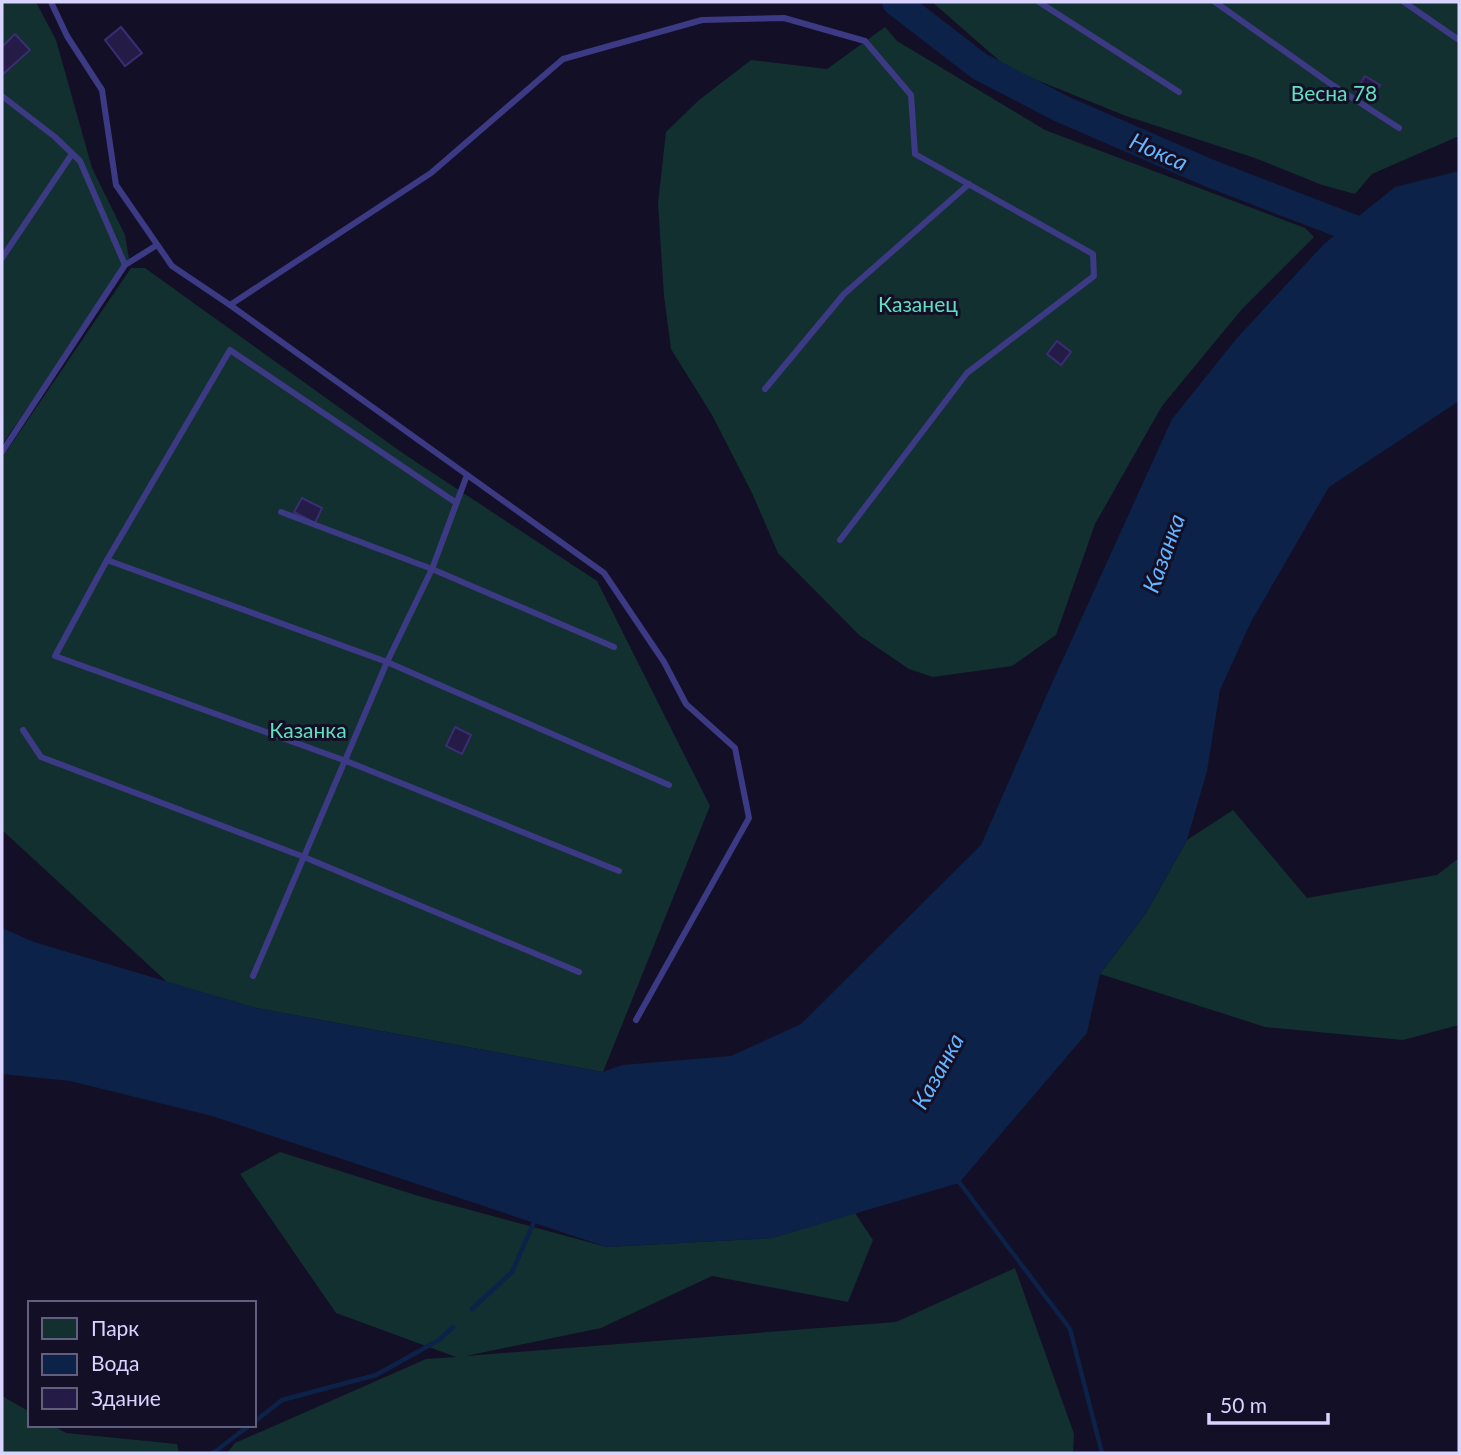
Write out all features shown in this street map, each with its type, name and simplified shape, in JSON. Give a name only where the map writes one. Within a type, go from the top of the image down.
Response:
[{"type":"lane","points":[[51,2],[67,36],[102,90],[116,185],[172,266],[230,304],[604,573],[664,662],[687,704],[735,748],[750,818],[636,1020]]},
{"type":"lane","points":[[1040,2],[1179,92]]},
{"type":"lane","points":[[1215,2],[1328,82],[1399,128]]},
{"type":"lane","points":[[1404,2],[1459,40]]},
{"type":"lane","points":[[230,304],[431,173],[563,59],[702,20],[784,18],[865,41],[911,94],[915,153],[1093,254],[1094,276],[967,373],[840,540]]},
{"type":"lane","points":[[2,96],[55,137],[80,161],[125,265]]},
{"type":"lane","points":[[2,258],[72,154]]},
{"type":"lane","points":[[765,389],[844,294],[969,184]]},
{"type":"lane","points":[[2,452],[125,265],[158,245]]},
{"type":"lane","points":[[455,502],[230,349],[107,560],[55,656],[346,761],[620,872]]},
{"type":"lane","points":[[253,976],[387,662],[432,569],[467,475]]},
{"type":"lane","points":[[281,512],[432,569],[614,647]]},
{"type":"lane","points":[[107,560],[387,662],[668,785]]},
{"type":"lane","points":[[23,730],[41,757],[304,857],[579,972]]},
{"type":"green space","points":[[2,2],[36,2],[56,40],[92,168],[125,235],[129,259],[2,445]]},
{"type":"green space","name":"Весна 78","points":[[932,2],[1459,2],[1459,136],[1372,174],[1355,194],[1322,185],[1255,158],[1126,116],[1009,69]]},
{"type":"green space","name":"Казанец","points":[[885,27],[897,41],[1045,130],[1305,228],[1314,237],[1242,309],[1162,406],[1095,524],[1056,635],[1012,666],[933,677],[909,669],[859,635],[778,553],[752,493],[712,415],[671,349],[664,296],[658,203],[666,132],[699,100],[751,60],[827,69]]},
{"type":"green space","name":"Казанка","points":[[131,268],[145,268],[404,454],[597,581],[710,806],[603,1072],[256,1008],[167,982],[2,830],[2,458]]},
{"type":"green space","points":[[1233,810],[1307,898],[1437,875],[1459,858],[1459,1025],[1403,1040],[1265,1027],[1100,974],[1146,913],[1187,840]]},
{"type":"green space","points":[[280,1152],[422,1197],[607,1247],[772,1238],[855,1213],[873,1240],[848,1302],[712,1276],[601,1328],[466,1356],[896,1322],[1015,1268],[1074,1434],[1073,1453],[227,1453],[235,1443],[426,1359],[456,1357],[336,1313],[240,1174]]},
{"type":"green space","points":[[2,1396],[28,1411],[28,1427],[56,1427],[66,1433],[177,1444],[179,1453],[2,1453]]},
{"type":"water","name":"Казанка","points":[[1459,171],[1459,401],[1329,487],[1251,622],[1220,690],[1207,771],[1187,840],[1146,913],[1100,974],[1087,1033],[959,1183],[772,1238],[607,1247],[212,1116],[70,1081],[2,1074],[2,928],[34,942],[256,1008],[603,1072],[622,1065],[731,1056],[801,1024],[981,845],[1172,419],[1237,338],[1324,244],[1395,187]]},
{"type":"building","points":[[121,27],[142,53],[125,66],[105,40]]},
{"type":"building","points":[[15,34],[30,50],[2,75],[2,47]]},
{"type":"building","points":[[1365,76],[1380,85],[1370,100],[1356,91]]},
{"type":"building","points":[[1057,341],[1071,352],[1061,365],[1047,354]]},
{"type":"building","points":[[302,498],[322,508],[315,523],[294,512]]},
{"type":"building","points":[[455,727],[471,735],[462,754],[446,746]]},
{"type":"waterway","name":"Нокса","points":[[896,2],[979,66],[1062,109],[1209,173],[1381,239]]},
{"type":"waterway","points":[[956,1178],[1070,1329],[1102,1453]]},
{"type":"waterway","points":[[472,1309],[512,1272],[535,1220]]},
{"type":"waterway","points":[[256,1420],[282,1400],[376,1375],[439,1340],[453,1327]]},
{"type":"waterway","points":[[213,1453],[247,1427]]}]
